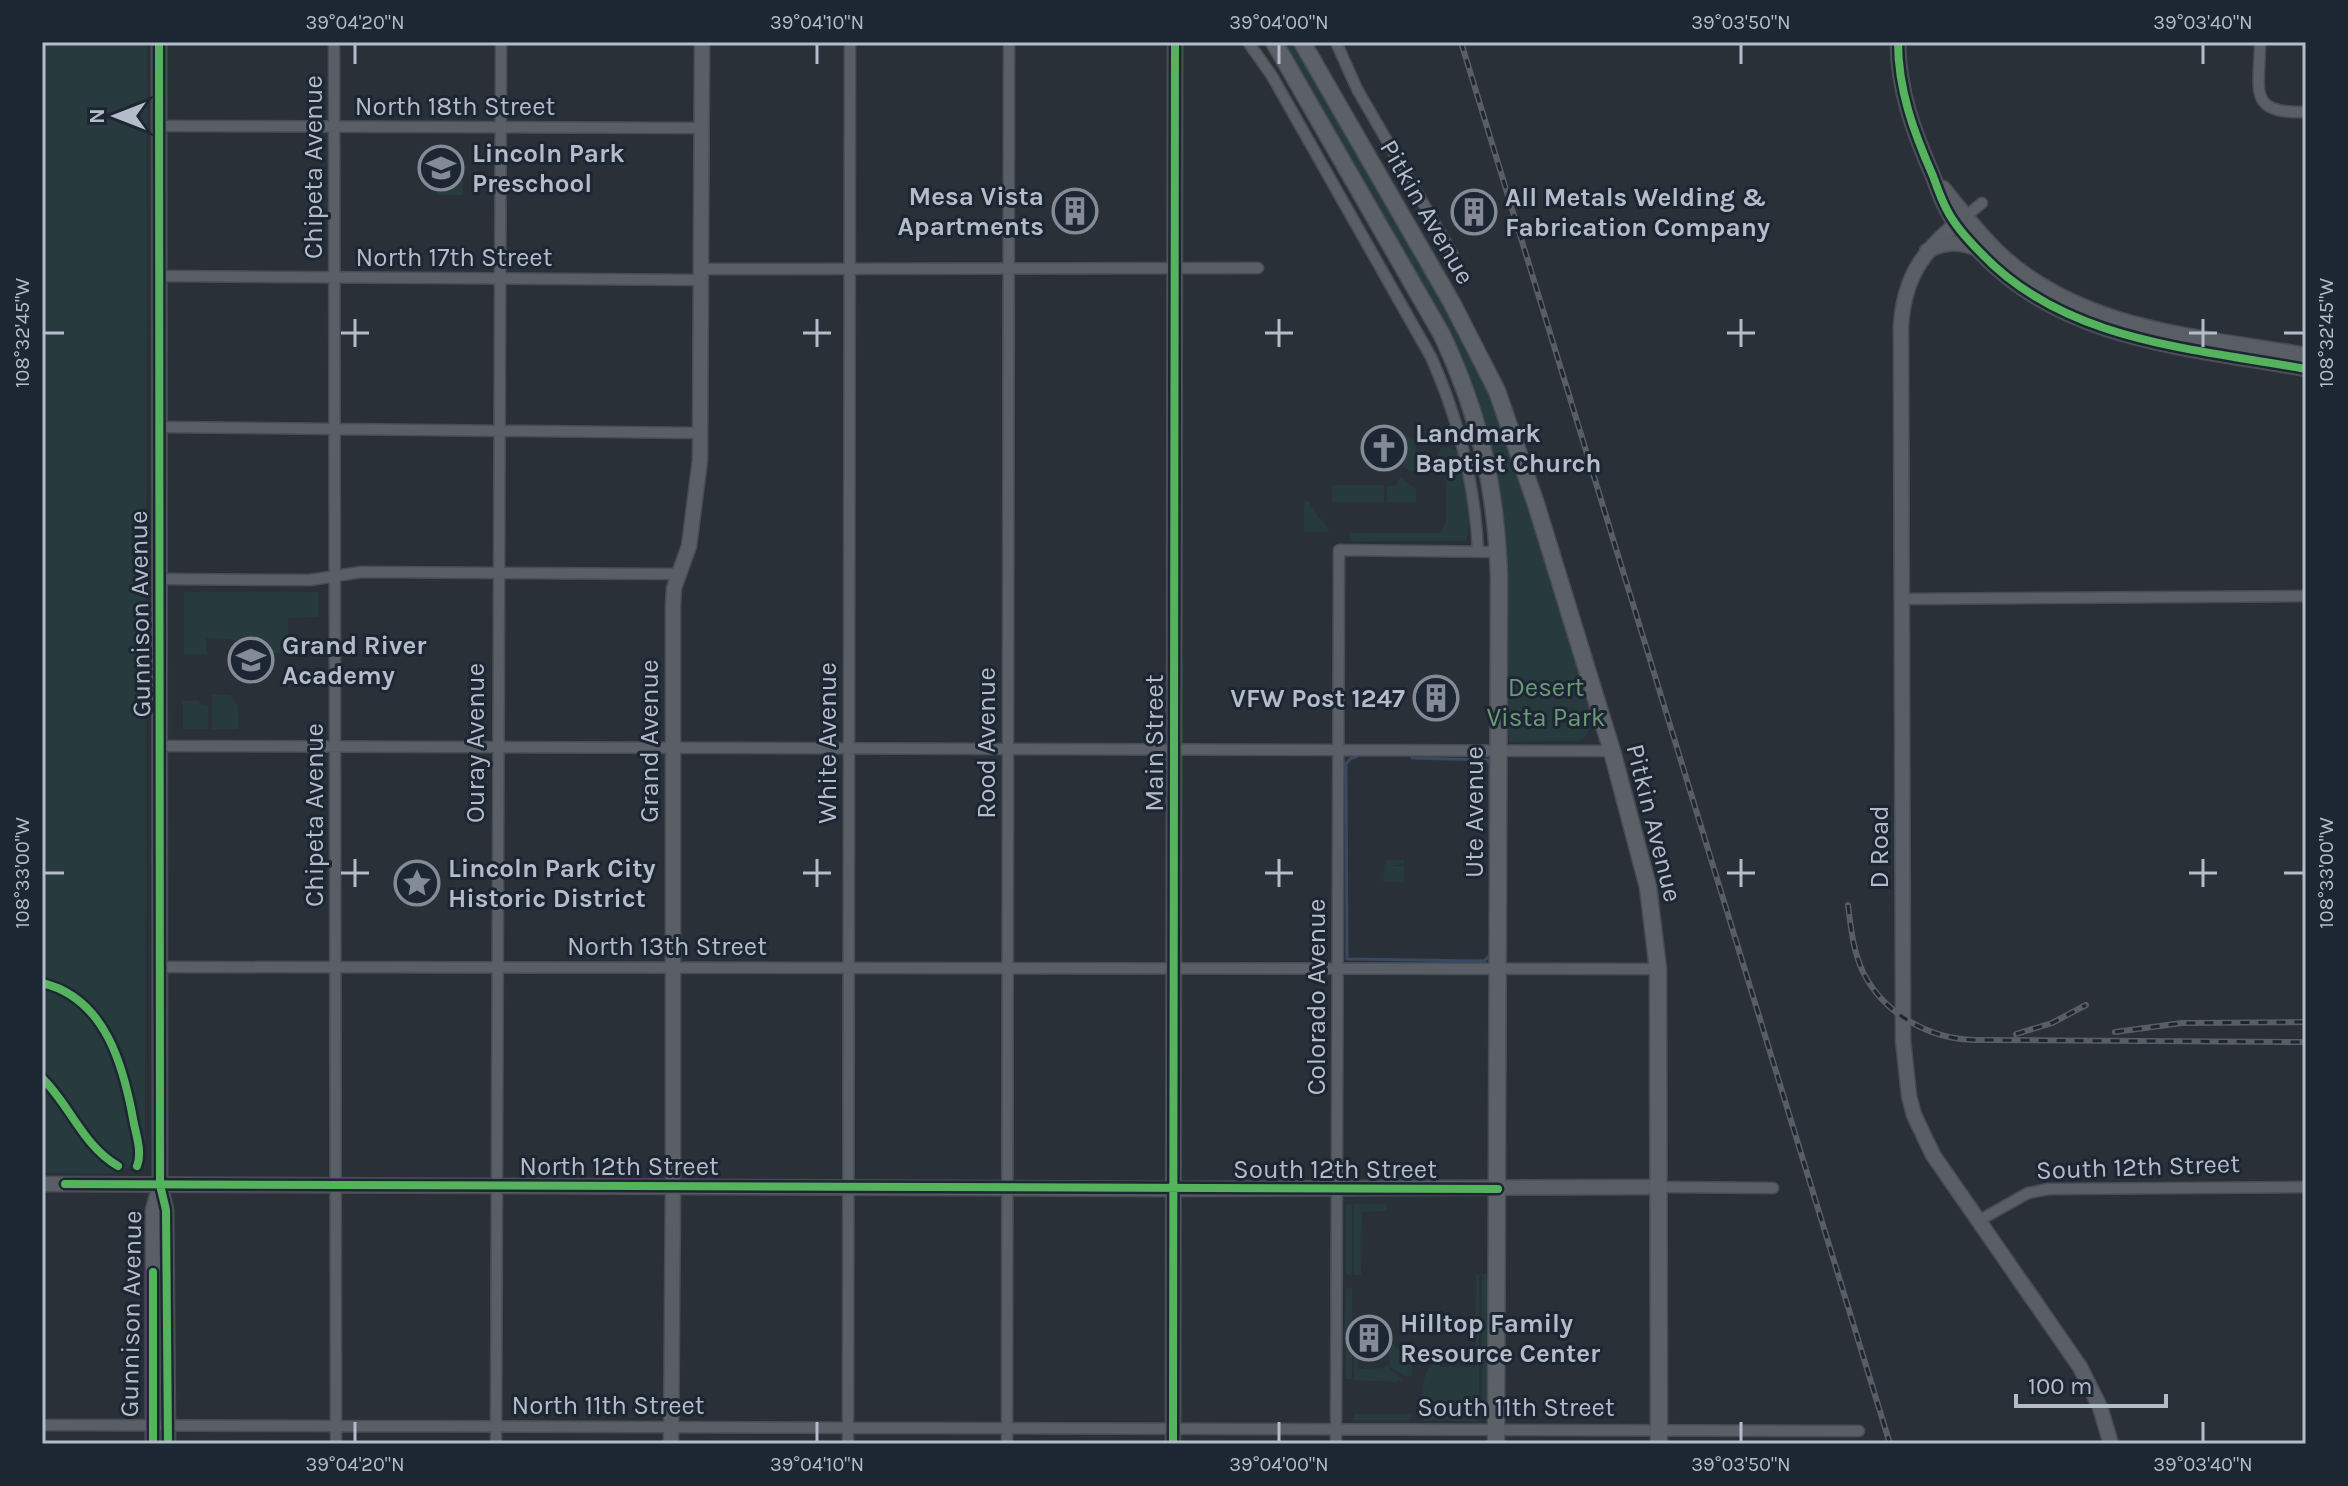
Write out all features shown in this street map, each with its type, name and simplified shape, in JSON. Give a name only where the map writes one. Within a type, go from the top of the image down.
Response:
[{"type":"main road","name":"Ute Avenue","points":[[1274,42],[1419,293],[1457,369],[1480,433],[1493,492],[1498,552],[1496,1437]]},
{"type":"main road","name":"Pitkin Avenue","points":[[1302,42],[1452,303],[1497,391],[1536,504],[1612,751],[1648,887],[1658,969],[1659,1437]]},
{"type":"main road","points":[[1898,42],[1906,105],[1932,175],[1976,248],[2022,288],[2057,310],[2092,326],[2136,338],[2306,369]]},
{"type":"main road","points":[[1961,220],[2021,271],[2063,299],[2097,314],[2139,325],[2306,355]]},
{"type":"main road","points":[[1927,251],[1953,242],[1976,248]]},
{"type":"main road","name":"North 12th Street","points":[[42,1184],[1173,1189]]},
{"type":"main road","name":"Grand Avenue","points":[[671,1444],[673,1186]]},
{"type":"main road","name":"South 12th Street","points":[[1173,1189],[1660,1187]]},
{"type":"street","name":"Gunnison Avenue","points":[[153,1444],[160,1426],[166,1210],[160,1185],[159,42]]},
{"type":"street","name":"Chipeta Avenue","points":[[334,42],[336,1444]]},
{"type":"street","name":"Ouray Avenue","points":[[496,1444],[501,42]]},
{"type":"street","name":"Grand Avenue","points":[[673,1186],[673,606],[674,588],[689,546],[693,523],[700,433],[702,42]]},
{"type":"street","name":"White Avenue","points":[[848,1444],[850,42]]},
{"type":"street","name":"Rood Avenue","points":[[1007,1444],[1009,42]]},
{"type":"street","name":"Main Street","points":[[1173,1444],[1175,89],[1178,42]]},
{"type":"street","points":[[1248,42],[1272,76],[1431,357],[1450,401],[1460,437],[1469,475],[1478,551],[1498,552]]},
{"type":"street","points":[[1336,42],[1357,89],[1453,255]]},
{"type":"street","points":[[2260,42],[2260,96],[2265,106],[2276,112],[2306,112]]},
{"type":"street","name":"North 18th Street","points":[[159,126],[702,128]]},
{"type":"street","points":[[1961,220],[1982,203]]},
{"type":"street","name":"D Road","points":[[1961,220],[1927,251],[1909,281],[1901,326],[1903,1040],[1906,1078],[1914,1115],[1933,1155],[2080,1367],[2100,1407],[2111,1444]]},
{"type":"street","name":"North 17th Street","points":[[158,276],[500,279],[849,269],[1258,268]]},
{"type":"street","points":[[158,427],[700,433]]},
{"type":"street","name":"Colorado Avenue","points":[[1336,1444],[1339,550],[1478,551]]},
{"type":"street","points":[[158,579],[310,580],[361,572],[679,574]]},
{"type":"street","points":[[1902,599],[2306,596]]},
{"type":"street","points":[[162,746],[1612,751]]},
{"type":"street","name":"North 13th Street","points":[[161,967],[1658,969]]},
{"type":"street","name":"South 12th Street","points":[[1660,1187],[1773,1188]]},
{"type":"street","name":"South 12th Street","points":[[1978,1221],[2028,1193],[2049,1189],[2306,1187]]},
{"type":"street","name":"North 11th Street","points":[[42,1425],[1173,1428]]},
{"type":"street","name":"Gunnison Avenue","points":[[160,1426],[168,1444]]},
{"type":"street","name":"South 11th Street","points":[[1173,1428],[1336,1429],[1496,1437],[1659,1437],[1859,1431]]},
{"type":"green space","points":[[42,42],[147,42],[145,1153],[121,1173],[42,1173]]},
{"type":"green space","name":"Desert Vista Park","points":[[1294,42],[1422,263],[1489,394],[1511,451],[1593,717],[1587,735],[1579,741],[1511,742],[1507,739],[1504,696],[1505,531],[1496,469],[1480,409],[1445,323],[1286,44]]},
{"type":"green space","points":[[437,180],[463,180],[463,195],[437,195]]},
{"type":"green space","points":[[1409,436],[1416,442],[1414,471],[1410,472],[1396,460],[1396,439]]},
{"type":"green space","points":[[1440,449],[1458,450],[1463,472],[1469,508],[1466,541],[1352,541],[1349,533],[1440,533],[1446,524],[1446,464],[1437,456]]},
{"type":"green space","points":[[1400,477],[1416,489],[1416,502],[1387,502],[1387,486],[1396,486]]},
{"type":"green space","points":[[1332,485],[1384,485],[1384,502],[1332,502]]},
{"type":"green space","points":[[1304,500],[1310,502],[1329,532],[1304,532]]},
{"type":"green space","points":[[184,592],[318,592],[318,617],[288,618],[292,654],[240,652],[239,640],[210,638],[206,639],[207,654],[184,654]]},
{"type":"green space","points":[[212,695],[230,695],[238,706],[238,729],[212,729]]},
{"type":"green space","points":[[197,700],[208,705],[208,729],[183,729],[183,701]]},
{"type":"green space","points":[[1385,860],[1404,860],[1404,864],[1390,866],[1404,866],[1404,882],[1383,882]]},
{"type":"green space","points":[[1352,1204],[1352,1276],[1346,1274],[1346,1205]]},
{"type":"green space","points":[[1354,1204],[1387,1204],[1387,1211],[1362,1212],[1361,1275],[1354,1275]]},
{"type":"green space","points":[[1476,1274],[1479,1274],[1479,1411],[1423,1411],[1425,1375],[1433,1364],[1440,1359],[1440,1367],[1475,1367]]},
{"type":"green space","points":[[1482,1274],[1488,1274],[1488,1412],[1482,1412]]},
{"type":"green space","points":[[1352,1287],[1352,1336],[1345,1335],[1346,1289]]},
{"type":"green space","points":[[1352,1338],[1352,1379],[1346,1379],[1346,1339]]},
{"type":"green space","points":[[1389,1341],[1398,1349],[1412,1349],[1412,1376],[1404,1376],[1390,1367]]},
{"type":"green space","points":[[1354,1344],[1362,1345],[1358,1369],[1387,1366],[1403,1380],[1354,1380]]},
{"type":"green space","points":[[1354,1414],[1412,1415],[1410,1421],[1354,1421]]},
{"type":"green space","points":[[1422,1414],[1479,1414],[1478,1421],[1424,1421]]},
{"type":"waterway","points":[[1356,757],[1346,764],[1347,959],[1484,961],[1490,955]]},
{"type":"waterway","points":[[1412,758],[1488,760],[1490,843]]},
{"type":"railway","points":[[1461,42],[1890,1444]]},
{"type":"railway","points":[[1848,905],[1857,956],[1872,987],[1896,1012],[1941,1035],[1975,1040],[2306,1042]]},
{"type":"railway","points":[[2016,1034],[2052,1023],[2086,1005]]},
{"type":"railway","points":[[2115,1032],[2182,1023],[2306,1022]]},
{"type":"cycle path","points":[[159,42],[160,1185],[166,1210],[168,1444]]},
{"type":"cycle path","points":[[1173,1444],[1175,42]]},
{"type":"cycle path","points":[[1898,42],[1908,111],[1945,206],[1967,238],[2014,283],[2051,306],[2132,336],[2175,347],[2306,369]]},
{"type":"cycle path","points":[[42,983],[64,991],[82,1003],[97,1019],[108,1038],[130,1102],[138,1145],[137,1166]]},
{"type":"cycle path","points":[[42,1078],[95,1148],[118,1166]]},
{"type":"cycle path","points":[[65,1184],[1498,1189]]},
{"type":"cycle path","points":[[153,1272],[153,1444]]},
{"type":"place","name":"Lincoln Park Preschool","points":[[441,168]]},
{"type":"place","name":"Mesa Vista Apartments","points":[[1075,211]]},
{"type":"place","name":"All Metals Welding & Fabrication Company","points":[[1474,212]]},
{"type":"place","name":"Landmark Baptist Church","points":[[1384,448]]},
{"type":"place","name":"Grand River Academy","points":[[251,660]]},
{"type":"place","name":"VFW Post 1247","points":[[1436,698]]},
{"type":"place","name":"Lincoln Park City Historic District","points":[[417,883]]},
{"type":"place","name":"Hilltop Family Resource Center","points":[[1369,1338]]}]
